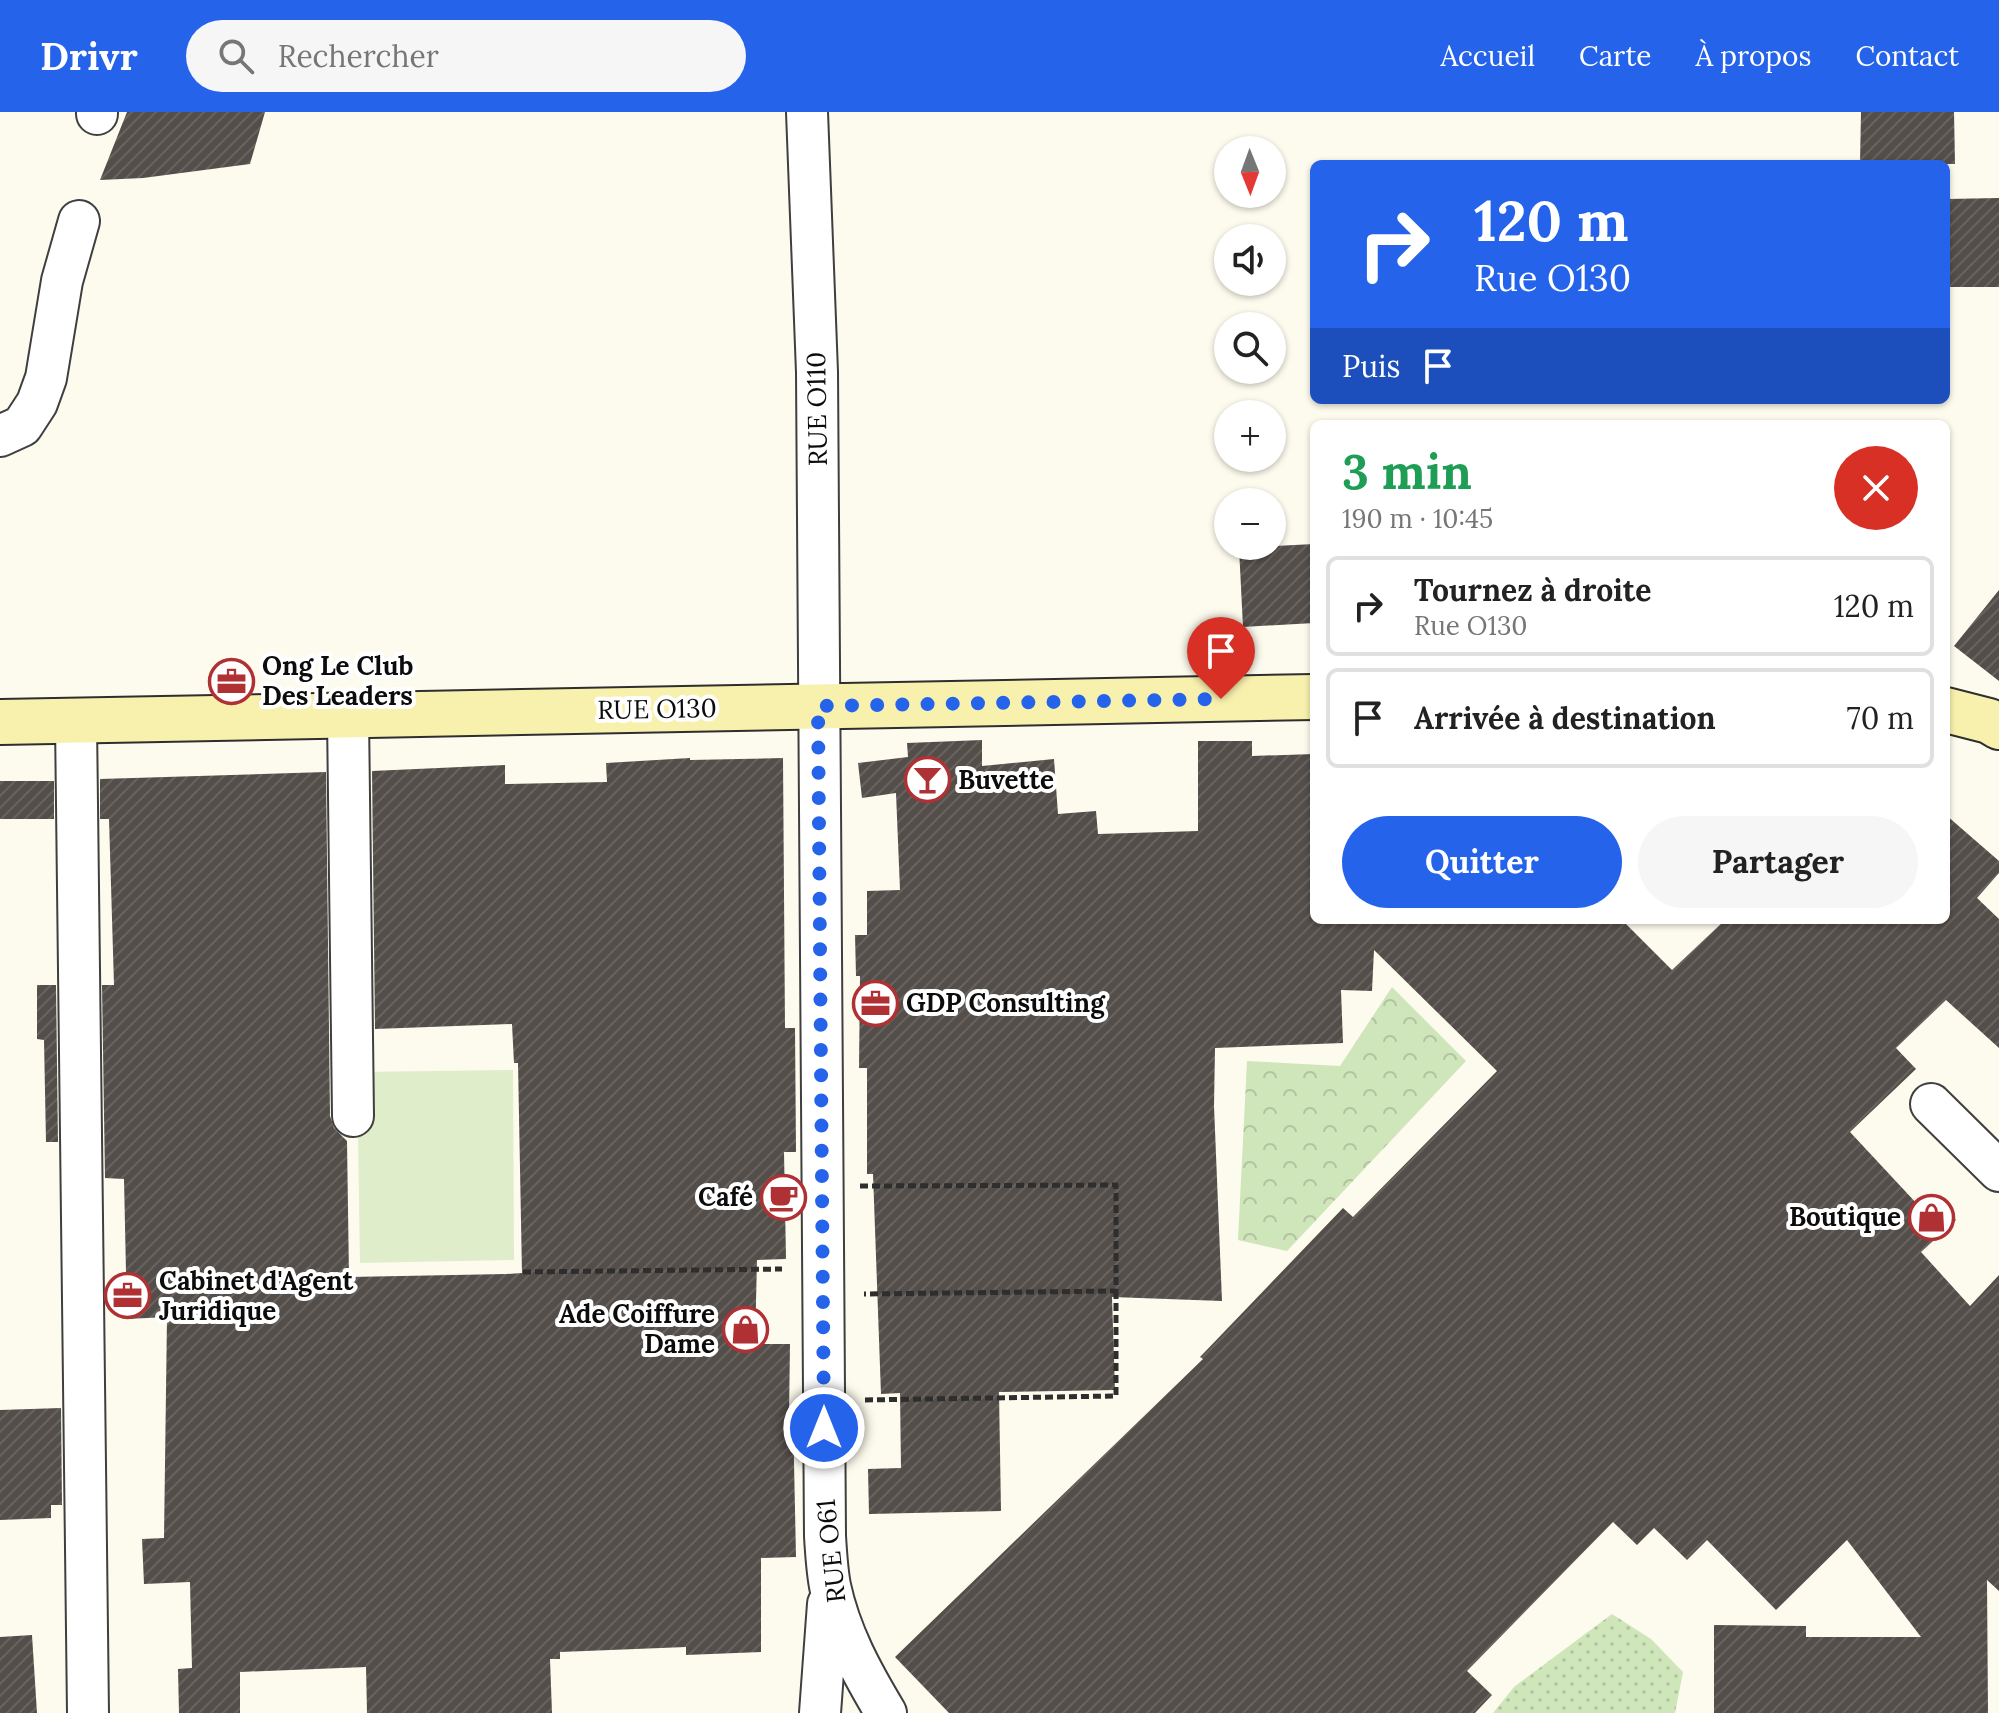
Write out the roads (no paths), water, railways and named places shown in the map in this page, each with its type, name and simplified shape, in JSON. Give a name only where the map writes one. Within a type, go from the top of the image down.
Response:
[{"type":"street","name":"RUE O110","points":[[807,112],[817,372],[818,706]]},
{"type":"street","points":[[0,436],[22,426],[37,403],[46,378],[62,281],[79,221]]},
{"type":"street","name":"RUE O130","points":[[0,722],[1310,697]]},
{"type":"street","name":"RUE O61","points":[[818,706],[825,1536],[830,1584],[840,1621],[856,1663],[886,1713]]},
{"type":"street","points":[[1950,711],[1989,721],[1999,727]]},
{"type":"street","points":[[348,716],[353,1116]]},
{"type":"street","points":[[76,722],[88,1713]]},
{"type":"street","points":[[1931,1104],[1999,1171]]},
{"type":"street","points":[[820,1713],[830,1584]]},
{"type":"place","name":"Ong Le Club Des Leaders","points":[[231,681]]},
{"type":"place","name":"Buvette","points":[[927,780]]},
{"type":"place","name":"GDP Consulting","points":[[875,1003]]},
{"type":"place","name":"Café","points":[[784,1197]]},
{"type":"place","name":"Boutique","points":[[1932,1217]]},
{"type":"place","name":"Cabinet d'Agent Juridique","points":[[128,1296]]},
{"type":"place","name":"Ade Coiffure Dame","points":[[746,1329]]}]
